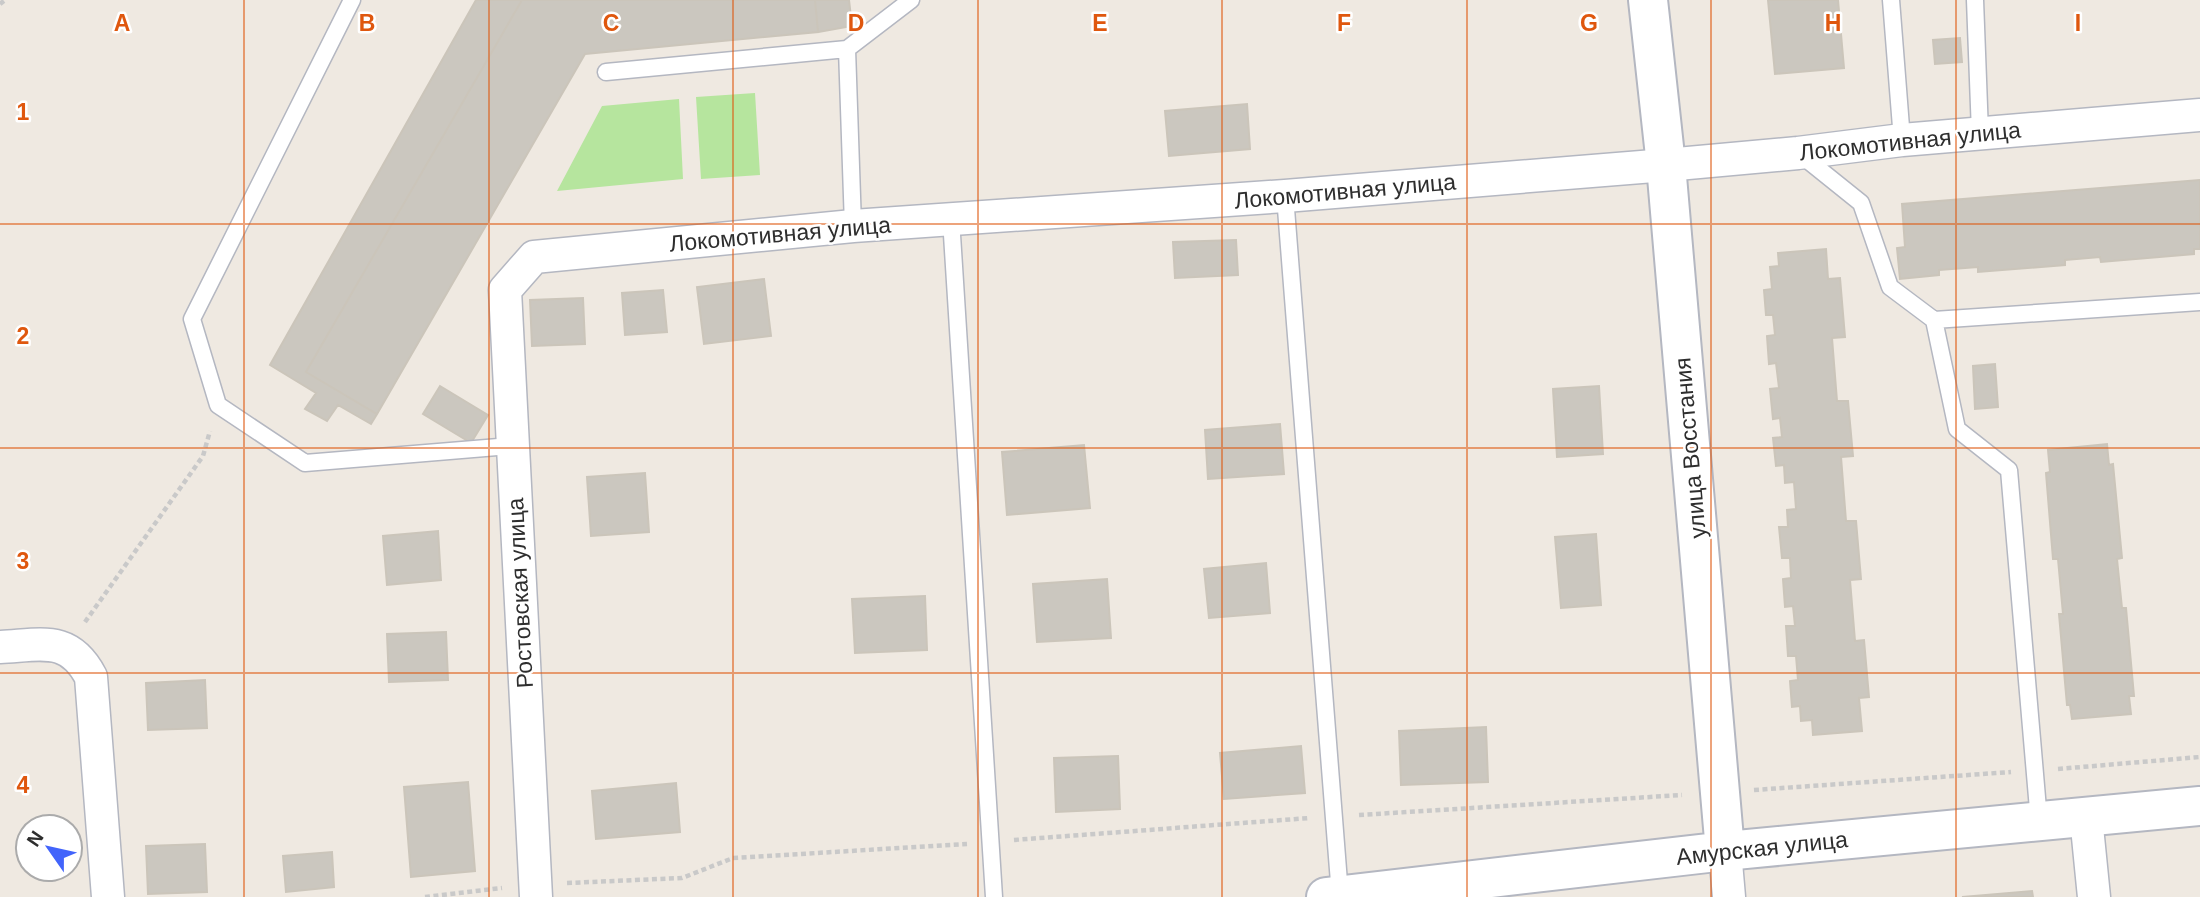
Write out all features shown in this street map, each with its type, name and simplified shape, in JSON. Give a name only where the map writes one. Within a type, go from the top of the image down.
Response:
[{"type":"street","name":"улица Восстания","points":[[1648,0],[1666,165],[1729,897]]},
{"type":"street","name":"Локомотивная улица","points":[[505,289],[534,257],[853,226],[1285,196],[1666,165],[1902,140],[2200,115]]},
{"type":"street","name":"Ростовская улица","points":[[505,289],[536,897]]},
{"type":"street","points":[[0,647],[46,645],[66,648],[84,663],[92,677],[108,897]]},
{"type":"street","name":"Амурская улица","points":[[1333,896],[1725,851],[2200,806]]},
{"type":"street","points":[[2086,817],[2094,897]]},
{"type":"lane","points":[[352,0],[192,319],[218,405],[305,463],[511,446]]},
{"type":"lane","points":[[606,72],[848,49],[911,0]]},
{"type":"lane","points":[[1891,0],[1902,140]]},
{"type":"lane","points":[[1975,0],[1980,133]]},
{"type":"lane","points":[[848,49],[853,226]]},
{"type":"lane","points":[[1798,153],[1861,203],[1891,287],[1934,320],[1956,429],[2009,470],[2039,821]]},
{"type":"lane","points":[[1285,196],[1333,896]]},
{"type":"lane","points":[[951,219],[994,897]]},
{"type":"lane","points":[[1934,320],[2200,302]]},
{"type":"path","points":[[0,4],[5,0]]},
{"type":"path","points":[[66,648],[203,456],[218,405]]},
{"type":"green space","points":[[755,93],[760,175],[701,179],[696,97]]},
{"type":"green space","points":[[679,99],[683,179],[557,191],[602,106]]},
{"type":"building","points":[[476,0],[522,0],[306,372],[377,414],[371,424],[338,405],[327,421],[305,409],[316,393],[270,365]]},
{"type":"building","points":[[522,0],[815,0],[818,32],[585,54],[377,414],[306,372]]},
{"type":"building","points":[[815,0],[849,0],[852,26],[818,32]]},
{"type":"building","points":[[1768,0],[1838,0],[1844,68],[1775,74]]},
{"type":"building","points":[[1960,38],[1962,62],[1935,64],[1933,40]]},
{"type":"building","points":[[1247,104],[1250,149],[1169,156],[1165,111]]},
{"type":"building","points":[[2200,180],[2200,249],[2194,249],[2194,254],[2101,262],[2100,257],[2065,260],[2065,265],[1978,272],[1978,267],[1939,270],[1939,275],[1900,279],[1897,248],[1905,247],[1902,204]]},
{"type":"building","points":[[1236,240],[1238,275],[1175,278],[1173,242]]},
{"type":"building","points":[[1826,249],[1828,279],[1840,278],[1845,337],[1832,338],[1837,401],[1848,401],[1853,456],[1841,457],[1846,521],[1856,521],[1861,579],[1850,580],[1855,641],[1864,640],[1869,697],[1859,698],[1862,731],[1813,735],[1812,720],[1801,721],[1800,706],[1792,707],[1790,681],[1798,680],[1796,656],[1788,656],[1786,626],[1795,626],[1793,606],[1785,607],[1783,579],[1791,578],[1790,558],[1782,558],[1779,527],[1788,527],[1787,510],[1796,509],[1794,482],[1785,483],[1784,465],[1776,466],[1773,438],[1782,437],[1780,418],[1773,419],[1770,389],[1779,388],[1776,363],[1769,364],[1767,336],[1775,335],[1773,315],[1766,315],[1764,290],[1772,289],[1770,267],[1779,266],[1778,253]]},
{"type":"building","points":[[764,279],[771,336],[704,344],[697,287]]},
{"type":"building","points":[[663,290],[667,332],[625,335],[622,293]]},
{"type":"building","points":[[583,298],[585,344],[532,346],[530,300]]},
{"type":"building","points":[[1995,364],[1998,407],[1975,409],[1973,366]]},
{"type":"building","points":[[440,386],[488,415],[471,443],[423,414]]},
{"type":"building","points":[[1599,386],[1603,454],[1557,457],[1553,389]]},
{"type":"building","points":[[1280,424],[1284,474],[1208,479],[1205,430]]},
{"type":"building","points":[[2107,444],[2109,465],[2113,464],[2122,558],[2117,559],[2122,608],[2126,608],[2134,696],[2129,696],[2131,714],[2072,719],[2070,705],[2067,705],[2059,614],[2063,614],[2058,559],[2053,559],[2046,473],[2050,472],[2048,450]]},
{"type":"building","points":[[1084,445],[1090,508],[1007,515],[1002,452]]},
{"type":"building","points":[[645,473],[649,532],[591,536],[587,477]]},
{"type":"building","points":[[438,531],[441,580],[387,585],[383,536]]},
{"type":"building","points":[[1596,534],[1601,605],[1561,608],[1555,537]]},
{"type":"building","points":[[1266,563],[1270,613],[1209,618],[1204,569]]},
{"type":"building","points":[[1107,579],[1111,638],[1037,642],[1033,584]]},
{"type":"building","points":[[925,596],[927,650],[855,653],[852,599]]},
{"type":"building","points":[[446,632],[448,680],[389,682],[387,634]]},
{"type":"building","points":[[205,680],[207,728],[148,730],[146,683]]},
{"type":"building","points":[[1486,727],[1488,782],[1401,785],[1399,731]]},
{"type":"building","points":[[1301,746],[1305,793],[1224,799],[1220,753]]},
{"type":"building","points":[[1118,756],[1120,809],[1056,812],[1054,758]]},
{"type":"building","points":[[468,782],[475,871],[411,877],[404,787]]},
{"type":"building","points":[[676,783],[680,832],[596,839],[592,791]]},
{"type":"building","points":[[205,844],[207,892],[148,894],[146,846]]},
{"type":"building","points":[[332,852],[334,887],[286,892],[283,856]]},
{"type":"building","points":[[2032,891],[2033,897],[1962,897]]}]
